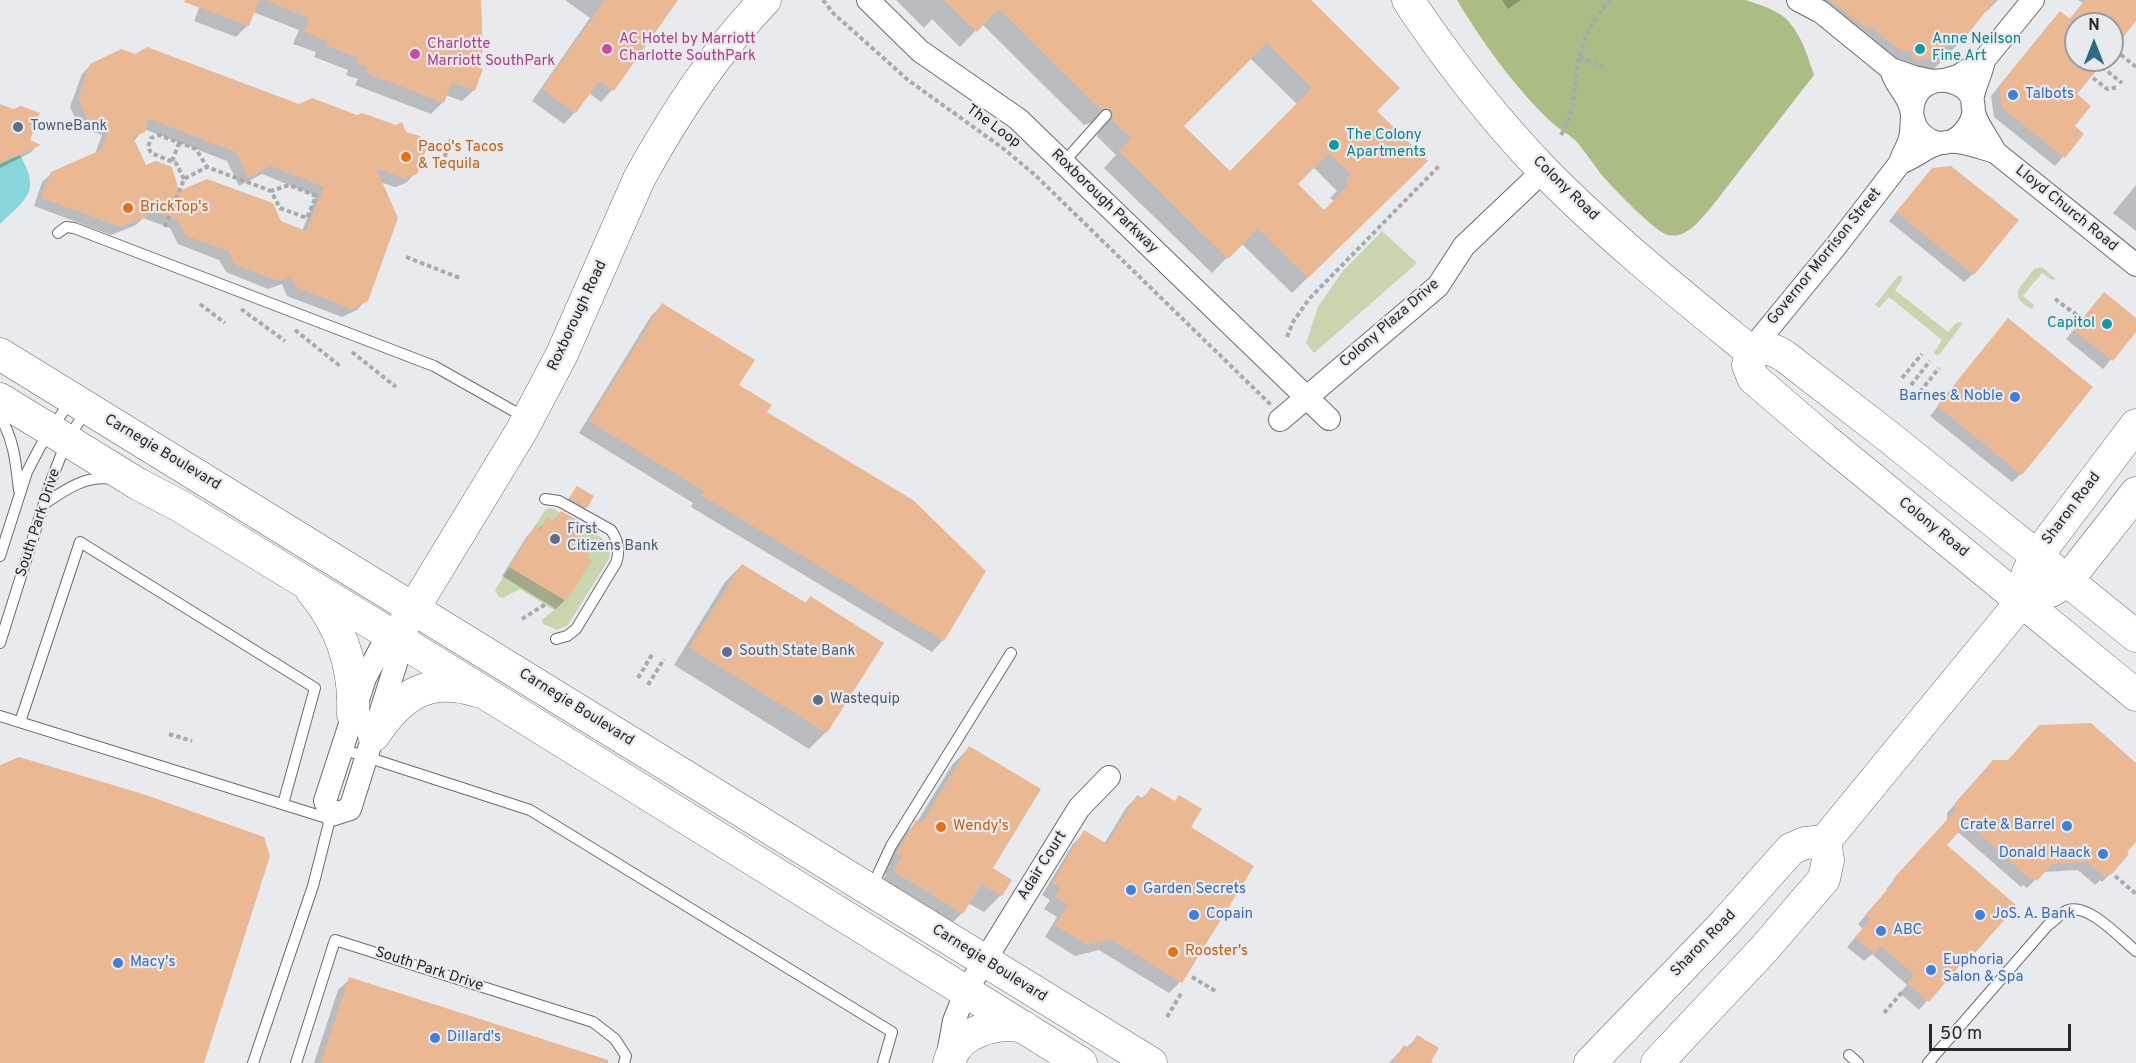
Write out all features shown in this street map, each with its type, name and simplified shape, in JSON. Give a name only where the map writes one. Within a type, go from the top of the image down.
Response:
[{"type":"street","name":"Roxborough Road","points":[[396,638],[528,419],[562,354],[639,179],[654,152],[712,62],[740,26],[765,0]]},
{"type":"street","name":"Roxborough Parkway","points":[[868,0],[920,51],[1018,119],[1329,419]]},
{"type":"street","name":"Colony Road","points":[[1408,0],[1462,75],[1544,170],[1666,283],[1750,351],[1748,364],[1753,378],[2136,695]]},
{"type":"street","points":[[1798,0],[1821,12],[1891,69],[1914,77],[1949,81],[1962,87],[1971,98],[1973,105]]},
{"type":"street","name":"Governor Morrison Street","points":[[1750,351],[1900,163],[1911,134],[1914,100],[1920,91],[1928,84],[1958,75],[1984,60],[2033,0]]},
{"type":"street","name":"Governor Morrison Street","points":[[1900,163],[1933,145],[1958,138],[1969,127],[1973,117],[1973,96],[1984,60]]},
{"type":"street","points":[[1891,69],[1908,100],[1915,125],[1925,136],[1935,141],[1947,142]]},
{"type":"street","name":"Lloyd Church Road","points":[[1973,105],[1977,118],[1995,152]]},
{"type":"street","name":"Lloyd Church Road","points":[[1947,142],[1970,144],[1995,152],[2136,265]]},
{"type":"street","name":"Colony Plaza Drive","points":[[1276,413],[1306,396],[1438,286],[1464,246],[1544,170]]},
{"type":"street","points":[[1750,351],[1768,348],[1778,352],[1889,437],[2136,636]]},
{"type":"street","name":"Carnegie Boulevard","points":[[0,354],[1151,1063]]},
{"type":"street","points":[[0,399],[489,695],[1081,1063]]},
{"type":"street","name":"Sharon Road","points":[[1590,1063],[1724,924],[1786,855],[1800,844],[1825,842],[2022,601],[2025,582],[2037,556],[2136,425]]},
{"type":"street","points":[[2022,601],[2046,594],[2067,581],[2136,493]]},
{"type":"street","points":[[298,578],[310,588],[326,609],[346,648],[365,735]]},
{"type":"street","points":[[396,638],[386,643],[378,651],[365,678],[365,735],[350,809],[331,817],[325,801],[342,749],[365,735],[398,705],[418,691],[439,687],[451,686],[489,695]]},
{"type":"street","name":"Adair Court","points":[[984,960],[1079,808],[1109,777]]},
{"type":"street","points":[[1657,1063],[1764,949],[1824,879],[1828,860],[1825,842]]},
{"type":"street","points":[[1690,1028],[1690,1005],[1789,887],[1793,877],[1786,855]]},
{"type":"street","points":[[948,1063],[954,1021],[966,991],[984,960]]},
{"type":"street","points":[[948,1063],[951,1054],[958,1046],[977,1032],[1005,1024],[1024,1027]]},
{"type":"lane","points":[[1063,163],[1106,115]]},
{"type":"lane","points":[[58,233],[66,227],[74,228],[434,366],[528,419]]},
{"type":"lane","name":"South Park Drive","points":[[0,556],[27,472],[59,435],[79,403]]},
{"type":"lane","name":"South Park Drive","points":[[0,643],[44,504],[59,435],[79,403]]},
{"type":"lane","points":[[0,417],[13,445],[20,496]]},
{"type":"lane","points":[[44,504],[68,487],[85,480],[103,478],[138,484]]},
{"type":"lane","points":[[544,499],[559,501],[611,530],[615,535],[619,555],[576,629],[567,636],[556,639]]},
{"type":"lane","points":[[20,722],[80,542],[315,688],[283,804]]},
{"type":"lane","points":[[870,890],[891,846],[1011,653]]},
{"type":"lane","points":[[0,716],[331,817],[313,886],[253,1063]]},
{"type":"lane","points":[[342,749],[365,735],[530,810],[892,1032],[883,1063]]},
{"type":"lane","points":[[1928,1063],[2048,925],[2067,910],[2087,911],[2136,951]]},
{"type":"lane","name":"South Park Drive","points":[[296,1063],[335,940],[593,1022],[615,1039],[626,1056],[624,1063]]},
{"type":"lane","points":[[1850,1055],[1858,1063]]},
{"type":"path","name":"The Loop","points":[[823,0],[834,14],[908,80],[1004,149],[1035,175],[1276,413]]},
{"type":"path","points":[[1561,135],[1573,106],[1579,57],[1591,27],[1611,0]]},
{"type":"path","points":[[1579,57],[1605,68]]},
{"type":"path","points":[[2124,57],[2136,67]]},
{"type":"path","points":[[2093,78],[2107,89],[2121,85],[2107,72]]},
{"type":"path","points":[[184,179],[176,163],[151,153],[148,147],[151,138],[159,135],[196,149],[207,167],[270,191],[289,185],[316,196],[307,218],[280,208],[270,191]]},
{"type":"path","points":[[442,164],[452,136]]},
{"type":"path","points":[[172,161],[179,142]]},
{"type":"path","points":[[1287,337],[1293,322],[1309,299],[1439,166]]},
{"type":"path","points":[[165,227],[184,179],[207,167]]},
{"type":"path","points":[[406,257],[460,278]]},
{"type":"path","points":[[2055,299],[2078,316]]},
{"type":"path","points":[[200,304],[225,323]]},
{"type":"path","points":[[238,306],[285,342]]},
{"type":"path","points":[[295,329],[340,366]]},
{"type":"path","points":[[352,352],[396,387]]},
{"type":"path","points":[[1902,378],[1922,354]]},
{"type":"path","points":[[1911,385],[1930,361]]},
{"type":"path","points":[[1920,392],[1939,368]]},
{"type":"path","points":[[522,619],[549,602]]},
{"type":"path","points":[[638,678],[653,653]]},
{"type":"path","points":[[648,685],[664,659]]},
{"type":"path","points":[[169,734],[192,741]]},
{"type":"path","points":[[2115,876],[2136,894]]},
{"type":"path","points":[[1192,977],[1217,992]]},
{"type":"path","points":[[1884,1013],[1903,991]]},
{"type":"path","points":[[1167,1017],[1182,992]]},
{"type":"green space","points":[[1457,0],[1746,0],[1774,11],[1791,24],[1801,40],[1814,75],[1700,220],[1686,232],[1674,236],[1668,235],[1653,226],[1633,207],[1600,173],[1575,140],[1552,123],[1523,93],[1477,32]]},
{"type":"green space","points":[[1382,231],[1417,263],[1314,353],[1306,343],[1318,307],[1342,272]]},
{"type":"green space","points":[[2042,267],[2056,279],[2052,280],[2042,273],[2023,296],[2034,305],[2032,309],[2019,299],[2018,290],[2034,269]]},
{"type":"green space","points":[[1901,275],[1903,279],[1895,290],[1948,332],[1957,322],[1963,323],[1940,354],[1934,353],[1942,340],[1889,297],[1879,308],[1875,305]]},
{"type":"green space","points":[[550,508],[599,536],[609,545],[610,550],[609,559],[568,625],[557,630],[543,624],[542,620],[554,610],[520,589],[503,598],[499,597],[495,590],[545,510]]},
{"type":"water","points":[[20,155],[30,178],[28,194],[0,224],[0,163]]},
{"type":"building","points":[[185,0],[259,0],[249,26],[184,2]]},
{"type":"building","name":"Charlotte Marriott SouthPark","points":[[265,0],[481,0],[483,50],[477,67],[483,69],[475,91],[452,82],[444,103],[366,73],[368,67],[356,63],[358,58],[325,45],[327,41],[304,32],[309,18]]},
{"type":"building","name":"AC Hotel by Marriott Charlotte SouthPark","points":[[605,0],[678,0],[614,91],[599,81],[576,113],[542,89]]},
{"type":"building","name":"The Colony Apartments","points":[[944,0],[1311,0],[1400,88],[1377,111],[1428,161],[1308,278],[1258,229],[1228,259],[1119,151],[1131,138],[1112,120],[1111,109],[1101,110],[999,9],[977,32]],"holes":[[[1267,43],[1312,88],[1230,171],[1184,126]],[[1329,153],[1351,174],[1345,181],[1349,185],[1324,210],[1298,184]]]},
{"type":"building","points":[[1829,0],[1995,0],[1959,45],[1947,46],[1948,56],[1917,60],[1917,58],[1913,59],[1912,50],[1901,51],[1869,26],[1867,29]]},
{"type":"building","points":[[2085,0],[2136,0],[2136,21],[2124,36],[2124,12],[2076,12]]},
{"type":"building","points":[[2060,11],[2064,14],[2064,72],[2095,72],[2077,94],[2091,106],[2075,126],[2084,134],[2065,158],[2002,108],[1999,86]]},
{"type":"building","points":[[147,47],[299,104],[312,98],[357,115],[362,113],[396,125],[402,122],[406,132],[420,136],[426,150],[417,174],[405,179],[376,168],[398,218],[368,301],[352,309],[296,287],[291,276],[278,281],[234,264],[228,251],[186,236],[178,220],[149,209],[146,217],[121,227],[41,198],[51,172],[101,150],[109,127],[87,119],[78,97],[90,64],[121,49],[135,54]],"holes":[[[149,119],[236,152],[248,178],[271,166],[324,187],[306,231],[281,221],[273,203],[207,179],[179,191],[172,167],[156,161],[146,165],[133,137],[145,132]]]},
{"type":"building","name":"TowneBank","points":[[0,104],[13,109],[21,106],[40,113],[30,140],[41,145],[0,164]]},
{"type":"building","points":[[1951,166],[2019,220],[1974,275],[1896,212],[1932,168]]},
{"type":"building","name":"Capitol","points":[[2104,292],[2136,318],[2136,332],[2113,361],[2073,330]]},
{"type":"building","points":[[662,303],[755,360],[739,385],[772,405],[767,412],[913,500],[986,571],[944,641],[701,495],[704,491],[589,421]]},
{"type":"building","name":"Barnes & Noble","points":[[2008,318],[2093,387],[2022,475],[1937,406]]},
{"type":"building","points":[[577,486],[594,496],[587,508],[569,498]]},
{"type":"building","name":"First Citizens Bank","points":[[561,511],[579,521],[572,532],[594,545],[587,557],[592,560],[566,601],[509,567],[535,526],[540,529],[547,517],[554,521]]},
{"type":"building","points":[[742,564],[806,603],[810,596],[884,643],[827,733],[689,648]]},
{"type":"building","points":[[2091,723],[2136,763],[2136,842],[2111,875],[2109,872],[2105,877],[2087,862],[2052,864],[2037,881],[2033,877],[2031,880],[1967,823],[1947,845],[2017,906],[1975,953],[1972,951],[1929,1002],[1907,983],[1914,975],[1881,946],[1874,954],[1855,937],[1871,919],[1865,915],[1895,881],[1893,879],[1955,811],[1955,803],[1993,760],[2008,760],[2039,725]]},
{"type":"building","points":[[969,746],[1041,789],[993,868],[1012,880],[1002,896],[981,884],[963,914],[893,871],[902,857],[896,854],[916,820],[922,823]]},
{"type":"building","name":"Macy's","points":[[19,757],[143,794],[264,837],[270,856],[204,1063],[0,1063],[0,765]]},
{"type":"building","points":[[1151,787],[1175,801],[1179,795],[1202,809],[1191,827],[1254,866],[1182,983],[1111,939],[1087,945],[1055,925],[1068,905],[1055,897],[1061,888],[1052,883],[1084,830],[1107,844],[1137,795],[1144,799]]},
{"type":"building","name":"Dillard's","points":[[349,977],[608,1060],[608,1063],[321,1063]]},
{"type":"building","points":[[1417,1035],[1439,1048],[1431,1061],[1434,1063],[1392,1063],[1404,1045],[1409,1048]]},
{"type":"place","name":"AC Hotel by Marriott Charlotte SouthPark","points":[[607,49]]},
{"type":"place","name":"Anne Neilson Fine Art","points":[[1920,49]]},
{"type":"place","name":"Charlotte Marriott SouthPark","points":[[415,54]]},
{"type":"place","name":"Talbots","points":[[2013,95]]},
{"type":"place","name":"TowneBank","points":[[18,127]]},
{"type":"place","name":"The Colony Apartments","points":[[1334,145]]},
{"type":"place","name":"Paco's Tacos & Tequila","points":[[406,157]]},
{"type":"place","name":"BrickTop's","points":[[128,208]]},
{"type":"place","name":"Capitol","points":[[2107,324]]},
{"type":"place","name":"Barnes & Noble","points":[[2015,397]]},
{"type":"place","name":"First Citizens Bank","points":[[555,539]]},
{"type":"place","name":"South State Bank","points":[[727,652]]},
{"type":"place","name":"Wastequip","points":[[818,700]]},
{"type":"place","name":"Crate & Barrel","points":[[2067,826]]},
{"type":"place","name":"Wendy's","points":[[941,827]]},
{"type":"place","name":"Donald Haack","points":[[2103,854]]},
{"type":"place","name":"Garden Secrets","points":[[1131,890]]},
{"type":"place","name":"Copain","points":[[1194,915]]},
{"type":"place","name":"JoS. A. Bank","points":[[1980,915]]},
{"type":"place","name":"ABC","points":[[1881,931]]},
{"type":"place","name":"Rooster's","points":[[1173,952]]},
{"type":"place","name":"Macy's","points":[[118,963]]},
{"type":"place","name":"Euphoria Salon & Spa","points":[[1931,970]]},
{"type":"place","name":"Dillard's","points":[[435,1038]]}]
